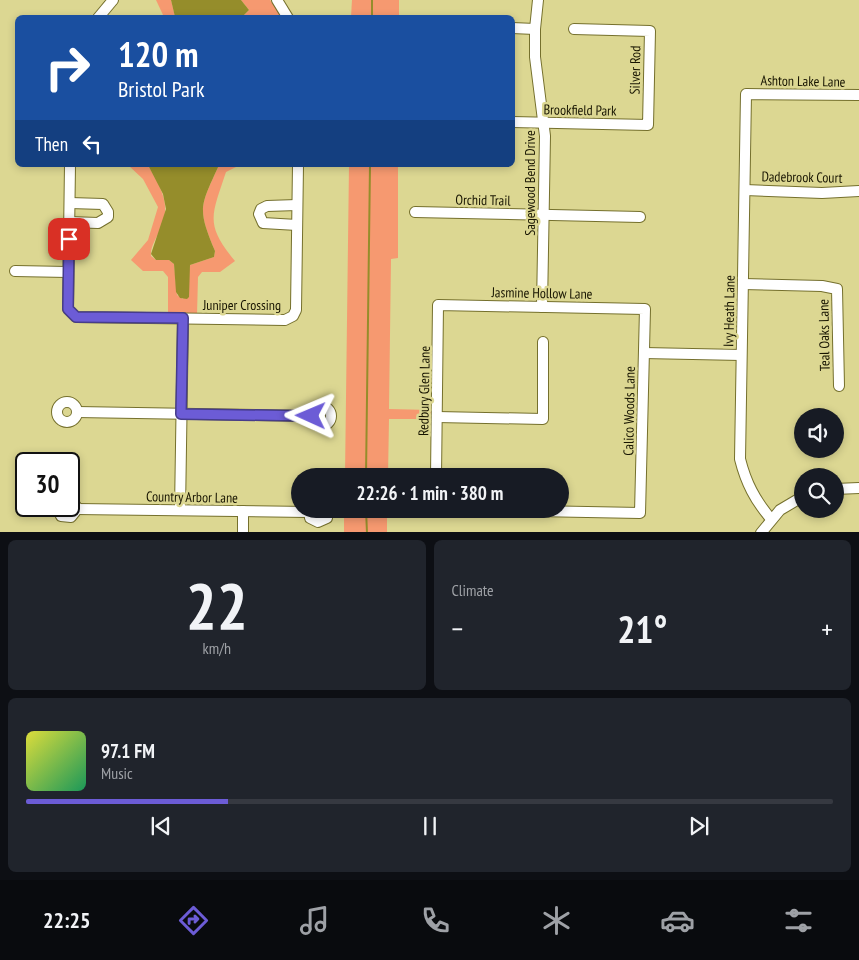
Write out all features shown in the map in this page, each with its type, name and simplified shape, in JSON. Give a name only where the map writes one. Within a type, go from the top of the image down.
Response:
[{"type":"street","points":[[100,15],[113,0]]},
{"type":"street","points":[[277,0],[286,15]]},
{"type":"street","name":"Sagewood Bend Drive","points":[[538,0],[535,57],[544,123],[542,307]]},
{"type":"street","points":[[515,28],[535,29]]},
{"type":"street","name":"Silver Rod","points":[[574,29],[650,31],[648,125]]},
{"type":"street","name":"Ashton Lake Lane","points":[[746,94],[859,96]]},
{"type":"street","name":"Ivy Heath Lane","points":[[746,94],[740,459],[746,483],[758,504],[771,519]]},
{"type":"street","name":"Brookfield Park","points":[[515,122],[648,125]]},
{"type":"street","points":[[14,271],[68,272],[70,167]]},
{"type":"street","points":[[297,205],[266,206],[260,209],[259,214],[263,223],[297,225],[298,167]]},
{"type":"street","name":"Dadebrook Court","points":[[745,190],[822,193],[859,192]]},
{"type":"street","points":[[69,222],[98,223],[108,217],[108,212],[102,204],[70,202]]},
{"type":"street","name":"Orchid Trail","points":[[415,212],[640,217]]},
{"type":"street","name":"Juniper Crossing","points":[[68,272],[68,309],[76,317],[285,320],[293,316],[296,310],[297,225]]},
{"type":"street","name":"Teal Oaks Lane","points":[[743,284],[822,286],[838,289],[839,386]]},
{"type":"street","name":"Jasmine Hollow Lane","points":[[438,305],[645,309]]},
{"type":"street","name":"Redbury Glen Lane","points":[[436,468],[438,305]]},
{"type":"street","name":"Calico Woods Lane","points":[[569,512],[640,513],[645,309]]},
{"type":"street","points":[[180,510],[183,318]]},
{"type":"street","points":[[437,417],[543,418],[543,342]]},
{"type":"street","points":[[644,353],[742,355]]},
{"type":"street","points":[[77,412],[311,416]]},
{"type":"street","points":[[844,489],[859,488]]},
{"type":"street","points":[[761,532],[780,510],[794,502]]},
{"type":"street","name":"Country Arbor Lane","points":[[80,509],[291,510]]},
{"type":"street","points":[[242,532],[243,511]]},
{"type":"street","name":"Country Arbor Lane","points":[[311,518],[312,520],[322,522],[326,518]]},
{"type":"shaded area","points":[[156,0],[171,0],[175,15],[163,15]]},
{"type":"shaded area","points":[[171,0],[241,0],[249,10],[244,15],[175,15]]},
{"type":"shaded area","points":[[241,0],[270,0],[281,15],[244,15],[249,10]]},
{"type":"shaded area","points":[[352,0],[399,0],[399,15],[351,15]]},
{"type":"shaded area","points":[[130,167],[149,167],[161,189],[165,212],[160,230],[152,246],[151,256],[156,260],[169,260],[174,264],[177,295],[183,299],[190,265],[214,257],[215,251],[203,216],[203,208],[208,190],[218,167],[236,167],[226,172],[217,199],[214,219],[219,238],[235,261],[220,272],[202,272],[198,277],[197,315],[168,315],[168,277],[163,271],[143,271],[131,260],[148,240],[158,207],[143,179]]},
{"type":"shaded area","points":[[149,167],[218,167],[208,190],[203,208],[205,225],[215,251],[214,257],[190,265],[189,297],[187,299],[180,298],[176,292],[174,264],[169,260],[156,260],[151,254],[166,209],[163,194]]},
{"type":"shaded area","points":[[349,167],[398,167],[398,258],[391,259],[389,409],[431,410],[433,419],[389,419],[388,468],[345,468]]},
{"type":"shaded area","points":[[344,518],[387,518],[387,532],[344,532]]},
{"type":"waterway","points":[[372,0],[372,15]]},
{"type":"waterway","points":[[366,468],[370,167]]},
{"type":"waterway","points":[[366,518],[367,532]]},
{"type":"route","points":[[69,239],[68,309],[71,314],[76,317],[183,318],[181,414],[311,416]]}]
